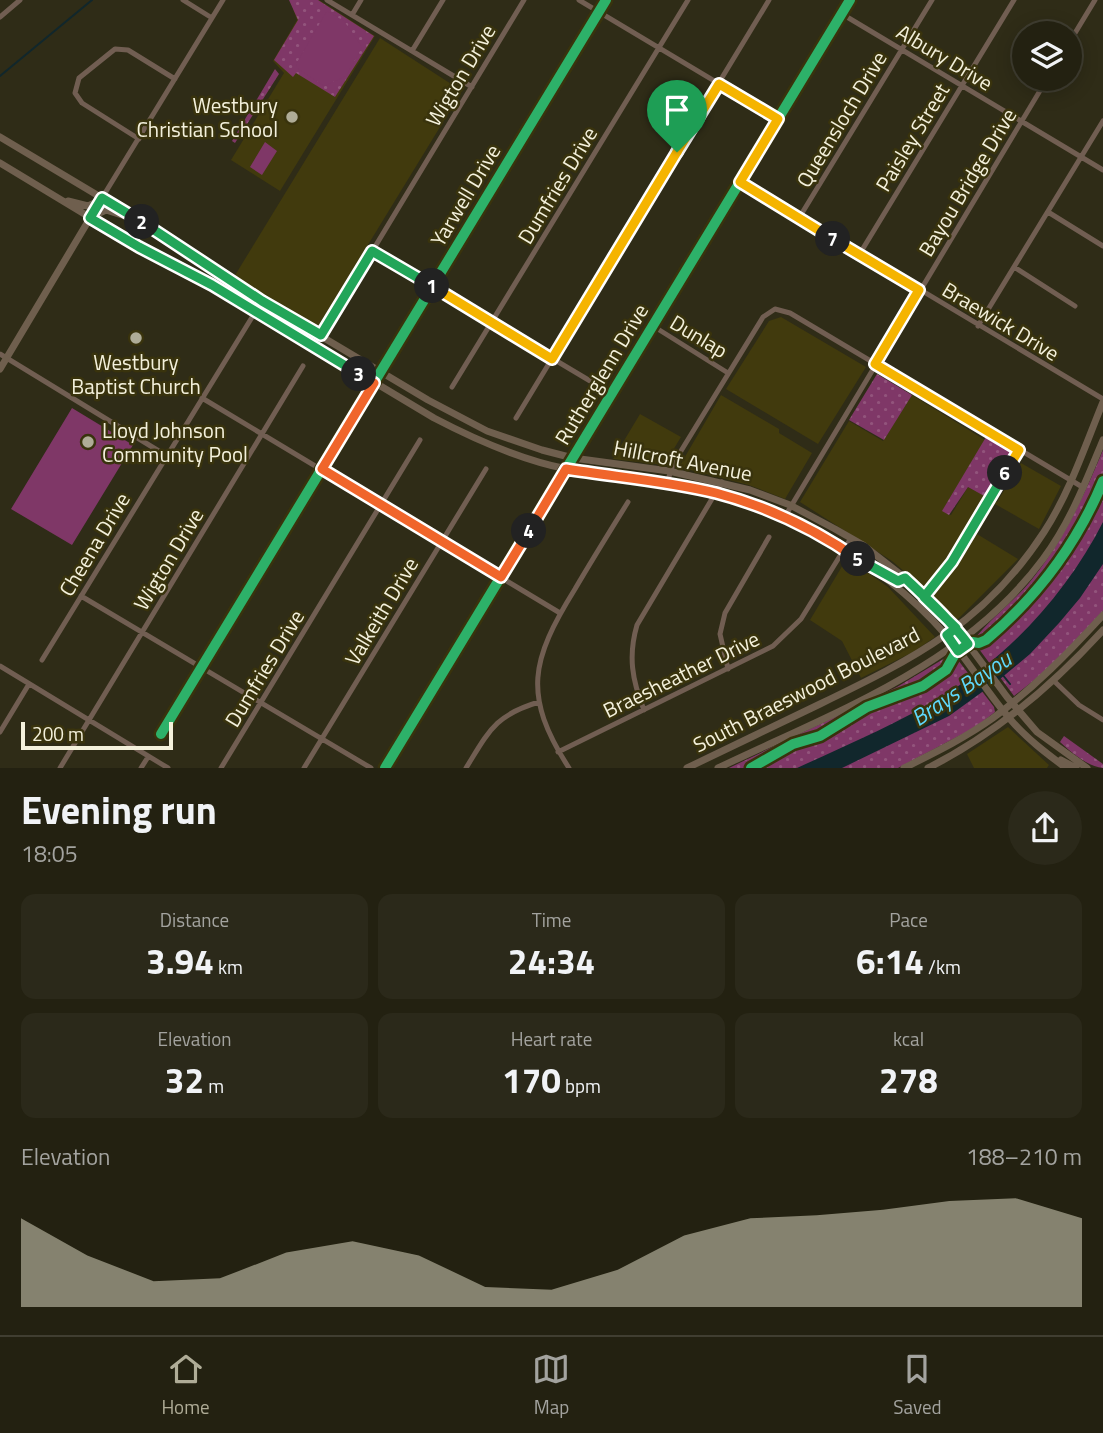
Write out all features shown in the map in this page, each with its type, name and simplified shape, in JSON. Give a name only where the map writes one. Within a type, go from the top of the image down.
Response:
[{"type":"main road","name":"Hillcroft Avenue","points":[[0,137],[142,222],[262,301],[428,400],[486,431],[573,458],[669,471],[722,482],[790,505],[851,538],[905,578],[956,628],[1009,700],[1043,738],[1087,768]]},
{"type":"main road","name":"Hillcroft Avenue","points":[[0,163],[139,247],[212,285],[465,435],[566,469],[667,483],[715,493],[783,518],[844,549],[907,596],[947,635],[1009,718],[1066,768]]},
{"type":"main road","points":[[48,192],[82,206],[94,204],[102,198]]},
{"type":"main road","points":[[0,369],[3,356],[102,198]]},
{"type":"main road","points":[[90,218],[106,210],[142,222]]},
{"type":"main road","name":"South Braeswood Boulevard","points":[[687,768],[921,653],[985,604],[1021,565],[1044,532],[1071,482],[1103,401]]},
{"type":"main road","name":"South Braeswood Boulevard","points":[[720,767],[888,687],[965,639],[1001,608],[1054,544],[1084,488],[1103,440]]},
{"type":"main road","points":[[1021,565],[1032,573]]},
{"type":"main road","points":[[869,567],[883,571],[898,581],[905,578]]},
{"type":"main road","points":[[905,768],[962,738],[1003,710],[1009,700],[1064,657],[1103,615]]},
{"type":"main road","points":[[928,768],[970,745],[1019,711],[1054,681],[1103,630]]},
{"type":"main road","points":[[882,674],[888,687]]},
{"type":"main road","points":[[831,699],[836,711]]},
{"type":"main road","points":[[716,754],[720,767]]},
{"type":"main road","points":[[1048,755],[1053,754],[1076,768]]},
{"type":"street","points":[[0,16],[20,0]]},
{"type":"street","points":[[183,0],[212,18]]},
{"type":"street","points":[[102,198],[223,0]]},
{"type":"street","points":[[327,0],[472,87]]},
{"type":"street","points":[[352,15],[361,0]]},
{"type":"street","points":[[412,51],[443,0]]},
{"type":"street","name":"Wigton Drive","points":[[315,346],[524,0]]},
{"type":"street","points":[[579,0],[778,119]]},
{"type":"street","name":"Yarwell Drive","points":[[161,734],[606,0]]},
{"type":"street","name":"Dumfries Drive","points":[[452,387],[688,0]]},
{"type":"street","points":[[516,418],[769,0]]},
{"type":"street","name":"Rutherglenn Drive","points":[[385,768],[850,0]]},
{"type":"street","name":"Queensloch Drive","points":[[799,218],[932,0]]},
{"type":"street","name":"Paisley Street","points":[[859,254],[1014,0]]},
{"type":"street","points":[[1082,22],[1095,0]]},
{"type":"street","name":"Albury Drive","points":[[842,14],[1103,170]]},
{"type":"street","points":[[139,139],[77,99],[76,82],[115,49],[121,48],[175,79]]},
{"type":"street","name":"Bayou Bridge Drive","points":[[783,518],[1040,91]]},
{"type":"street","points":[[978,326],[1103,121]]},
{"type":"street","name":"Braewick Drive","points":[[740,182],[1103,401]]},
{"type":"street","points":[[1048,212],[1103,246]]},
{"type":"street","points":[[372,251],[612,394]]},
{"type":"street","points":[[1014,267],[1076,306]]},
{"type":"street","name":"Cheena Drive","points":[[42,660],[262,301]]},
{"type":"street","points":[[667,483],[669,471],[763,317],[775,309],[790,313],[1084,488]]},
{"type":"street","name":"Dunlap","points":[[653,326],[729,373]]},
{"type":"street","points":[[3,356],[167,456]]},
{"type":"street","name":"Wigton Drive","points":[[60,768],[303,366]]},
{"type":"street","points":[[202,398],[560,612]]},
{"type":"street","name":"Dumfries Drive","points":[[222,768],[420,440]]},
{"type":"street","points":[[924,597],[952,562],[1019,450]]},
{"type":"street","name":"Valkeith Drive","points":[[304,768],[486,469]]},
{"type":"street","points":[[644,710],[631,670],[631,648],[637,625],[722,482]]},
{"type":"street","points":[[569,768],[548,733],[539,702],[538,670],[542,652],[560,612],[628,502]]},
{"type":"street","points":[[728,669],[720,634],[725,612],[769,537]]},
{"type":"street","name":"Braesheather Drive","points":[[558,751],[773,646],[802,619],[851,538]]},
{"type":"street","points":[[81,596],[371,768]]},
{"type":"street","points":[[0,666],[168,768]]},
{"type":"street","points":[[1054,681],[1079,705],[1103,720]]},
{"type":"street","points":[[0,732],[29,684]]},
{"type":"street","points":[[466,768],[488,732],[502,717],[539,702]]},
{"type":"street","points":[[141,768],[148,757]]},
{"type":"shaded area","points":[[289,0],[318,0],[374,36],[335,97],[296,73],[293,77],[274,60],[298,20]]},
{"type":"shaded area","name":"Westbury Christian School","points":[[290,0],[319,0],[375,36],[280,191],[231,160],[284,73],[273,61],[297,20]]},
{"type":"shaded area","points":[[327,11],[344,21],[362,47],[346,76],[324,86],[297,68],[296,64]]},
{"type":"shaded area","points":[[380,38],[462,91],[316,326],[234,277]]},
{"type":"shaded area","points":[[275,69],[279,74],[235,143],[232,141]]},
{"type":"shaded area","points":[[265,142],[277,151],[262,175],[250,167]]},
{"type":"shaded area","points":[[781,317],[866,367],[818,444],[726,389],[769,321]]},
{"type":"shaded area","points":[[877,374],[912,395],[884,440],[849,420]]},
{"type":"shaded area","points":[[721,395],[779,429],[779,433],[812,453],[785,499],[749,485],[679,467]]},
{"type":"shaded area","points":[[912,395],[985,440],[943,510],[949,515],[968,487],[997,502],[1021,463],[1061,486],[1039,529],[995,504],[977,534],[1018,559],[958,619],[954,619],[892,561],[800,502],[849,421],[883,441]]},
{"type":"shaded area","points":[[72,408],[133,445],[72,545],[11,509]]},
{"type":"shaded area","points":[[640,414],[681,437],[664,465],[613,459]]},
{"type":"shaded area","points":[[986,437],[1009,451],[1009,458],[986,497],[968,487],[949,515],[942,511]]},
{"type":"shaded area","points":[[1103,450],[1103,611],[1047,670],[1014,696],[973,641],[1026,586],[1044,563],[1072,517]]},
{"type":"shaded area","points":[[847,558],[888,587],[935,637],[913,652],[861,678],[842,641],[810,620]]},
{"type":"shaded area","points":[[950,655],[958,660],[995,712],[976,727],[898,768],[729,768],[897,687]]},
{"type":"shaded area","points":[[1008,727],[1049,765],[1047,768],[974,768],[967,754]]},
{"type":"shaded area","points":[[1064,736],[1103,764],[1103,768],[1086,762],[1069,750],[1060,742]]},
{"type":"water","name":"Brays Bayou","points":[[1103,522],[1103,564],[1059,623],[1030,654],[1000,679],[949,716],[842,768],[797,768],[928,705],[993,660],[1036,619],[1055,596],[1089,548]]},
{"type":"waterway","points":[[0,76],[92,0]]},
{"type":"waterway","name":"Brays Bayou","points":[[1002,674],[1010,684]]},
{"type":"cycle path","points":[[161,734],[606,0]]},
{"type":"cycle path","points":[[385,768],[850,0]]},
{"type":"cycle path","points":[[751,768],[793,744],[820,736],[867,707],[923,686],[946,670],[955,654],[972,642],[986,640],[1023,605],[1054,568],[1081,526],[1103,481]]},
{"type":"place","name":"Westbury Christian School","points":[[292,117]]},
{"type":"place","name":"Westbury Baptist Church","points":[[136,338]]},
{"type":"place","name":"Lloyd Johnson Community Pool","points":[[88,442]]},
{"type":"route","points":[[677,152],[552,359],[372,251],[321,335],[262,301],[178,244],[102,198],[90,218],[212,285],[374,383],[322,469],[501,577],[566,469],[667,483],[715,493],[766,510],[821,536],[869,567],[883,571],[898,581],[905,578],[924,597],[940,612],[956,628],[968,644],[958,651],[947,635],[956,628],[924,597],[952,562],[1019,450],[875,364],[919,290],[740,182],[778,119],[719,84],[677,152]]}]
